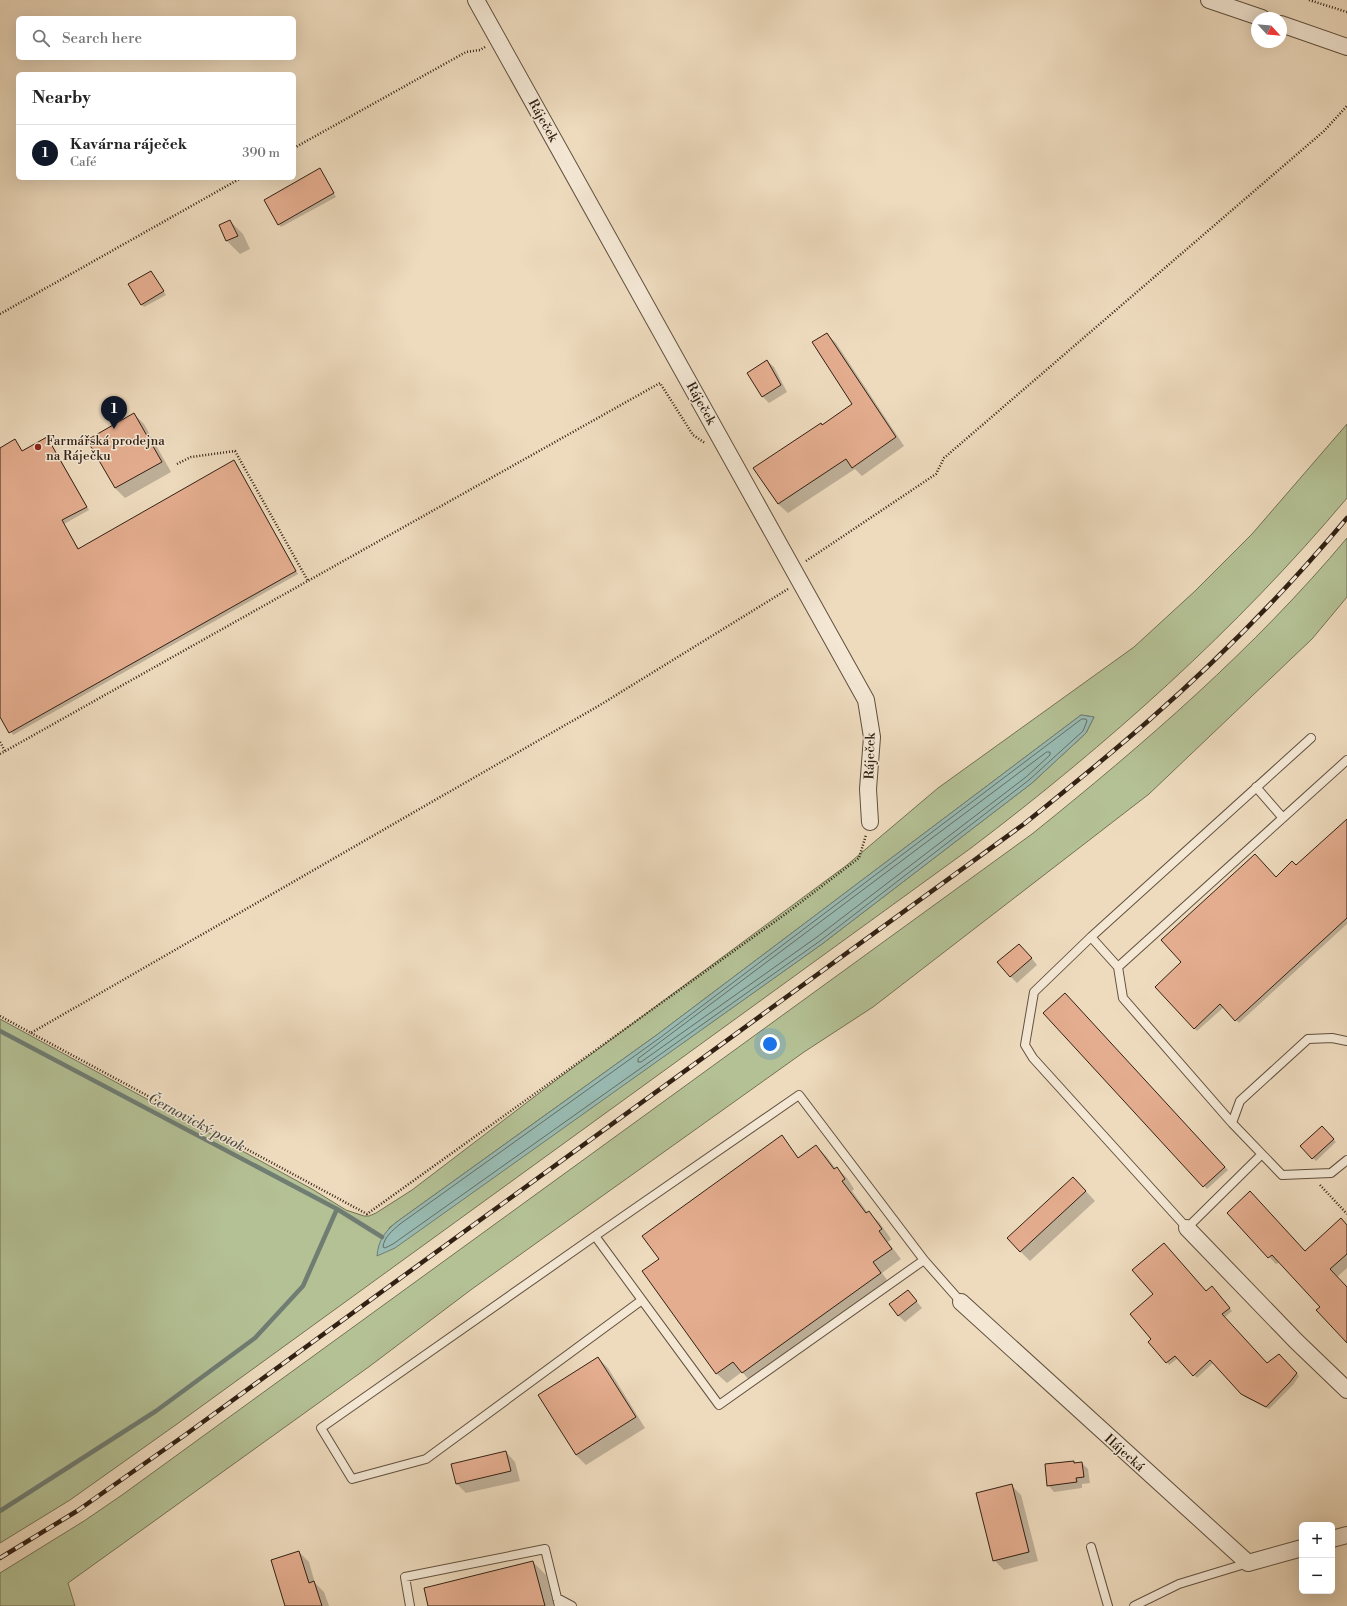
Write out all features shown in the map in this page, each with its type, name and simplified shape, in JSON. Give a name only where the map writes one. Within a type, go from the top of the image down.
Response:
[{"type":"street","name":"Ráječek","points":[[476,0],[722,439],[866,700],[872,737],[868,789],[870,822]]},
{"type":"street","points":[[1209,0],[1251,14]]},
{"type":"street","points":[[1287,26],[1347,47]]},
{"type":"street","points":[[1187,1228],[1296,1341],[1347,1390]]},
{"type":"street","name":"Hájecká","points":[[961,1302],[1248,1563]]},
{"type":"street","points":[[1335,1538],[1347,1535]]},
{"type":"street","points":[[1248,1563],[1299,1549]]},
{"type":"lane","points":[[1261,1155],[1187,1228],[1033,1058],[1025,1045],[1034,992],[1091,937],[1311,738]]},
{"type":"lane","points":[[1118,967],[1347,760]]},
{"type":"lane","points":[[1256,787],[1283,818]]},
{"type":"lane","points":[[1091,937],[1118,967],[1123,998],[1232,1123],[1261,1155],[1282,1175],[1332,1173],[1347,1160]]},
{"type":"lane","points":[[1232,1123],[1240,1101],[1308,1039],[1332,1038],[1347,1041]]},
{"type":"lane","points":[[642,1300],[426,1460],[352,1479],[320,1428],[799,1094],[924,1260],[961,1302]]},
{"type":"lane","points":[[595,1236],[720,1405],[924,1260]]},
{"type":"lane","points":[[1091,1548],[1108,1606]]},
{"type":"lane","points":[[410,1606],[405,1577],[546,1549],[558,1602],[572,1606]]},
{"type":"lane","points":[[1134,1606],[1178,1584],[1248,1563]]},
{"type":"path","points":[[1309,0],[1347,12]]},
{"type":"path","points":[[296,147],[466,52],[480,50],[499,40]]},
{"type":"path","points":[[31,1033],[600,705],[797,576],[936,474],[944,458],[1324,131],[1347,106]]},
{"type":"path","points":[[0,314],[237,180]]},
{"type":"path","points":[[0,754],[660,383],[693,435],[704,443],[722,439]]},
{"type":"path","points":[[177,464],[191,458],[236,450],[308,581]]},
{"type":"path","points":[[0,742],[5,751]]},
{"type":"path","points":[[0,1016],[367,1214],[784,915],[859,858],[870,822]]},
{"type":"path","points":[[1310,1174],[1347,1214]]},
{"type":"green space","points":[[1347,424],[1347,498],[1305,547],[1261,594],[1169,684],[1072,768],[971,848],[177,1424],[70,1500],[0,1543],[0,1019],[312,1189],[346,1210],[364,1216],[369,1216],[412,1190],[559,1078],[847,865],[938,788],[1134,647],[1195,591],[1252,534]],"holes":[[[1081,715],[1094,717],[1086,733],[1032,783],[822,944],[395,1247],[389,1228],[398,1221],[658,1034]]]},
{"type":"green space","points":[[1347,538],[1347,597],[1312,639],[1149,794],[873,1007],[804,1052],[472,1289],[370,1366],[68,1583],[75,1606],[0,1606],[0,1573],[84,1521],[122,1495],[1032,834],[1074,800],[1197,694],[1274,618]]},
{"type":"water","points":[[1081,715],[1094,717],[1086,733],[1032,783],[822,944],[395,1248],[377,1256],[379,1245],[383,1236],[398,1221],[658,1034]]},
{"type":"building","points":[[320,168],[334,193],[278,225],[264,200]]},
{"type":"building","points":[[230,220],[238,236],[226,241],[219,225]]},
{"type":"building","points":[[151,271],[164,291],[141,305],[128,284]]},
{"type":"building","points":[[827,333],[896,437],[852,468],[846,459],[778,504],[753,468],[821,423],[822,425],[852,404],[812,342]]},
{"type":"building","points":[[767,360],[781,385],[762,397],[747,373]]},
{"type":"building","points":[[134,413],[162,462],[115,488],[87,440]]},
{"type":"building","points":[[47,437],[87,507],[62,520],[78,549],[234,460],[296,571],[9,733],[0,717],[0,448],[15,439],[22,451]]},
{"type":"building","points":[[1347,819],[1347,918],[1235,1021],[1220,1004],[1194,1029],[1155,987],[1181,962],[1161,940],[1255,854],[1276,877],[1292,861],[1296,865]]},
{"type":"building","points":[[1019,944],[1032,958],[1010,977],[997,962]]},
{"type":"building","points":[[1065,993],[1225,1167],[1203,1187],[1043,1013]]},
{"type":"building","points":[[1322,1126],[1334,1139],[1312,1159],[1300,1146]]},
{"type":"building","points":[[782,1135],[798,1158],[816,1145],[834,1169],[837,1167],[845,1179],[842,1181],[866,1213],[869,1211],[882,1229],[879,1231],[892,1249],[873,1262],[881,1273],[742,1373],[733,1362],[716,1374],[642,1271],[659,1259],[642,1236]]},
{"type":"building","points":[[1073,1177],[1086,1191],[1020,1252],[1007,1238]]},
{"type":"building","points":[[1250,1191],[1305,1251],[1341,1218],[1347,1225],[1347,1254],[1330,1269],[1347,1287],[1347,1343],[1316,1310],[1320,1307],[1272,1255],[1268,1258],[1227,1213]]},
{"type":"building","points":[[1164,1243],[1206,1291],[1212,1286],[1230,1308],[1222,1314],[1267,1363],[1279,1354],[1297,1373],[1266,1407],[1241,1394],[1210,1360],[1193,1376],[1175,1356],[1166,1363],[1148,1342],[1151,1339],[1130,1314],[1153,1294],[1132,1270]]},
{"type":"building","points":[[908,1290],[917,1301],[898,1316],[889,1304]]},
{"type":"building","points":[[598,1357],[636,1417],[576,1455],[538,1395]]},
{"type":"building","points":[[506,1451],[511,1471],[456,1484],[451,1464]]},
{"type":"building","points":[[1074,1461],[1074,1463],[1082,1462],[1084,1477],[1076,1478],[1077,1482],[1047,1486],[1045,1464]]},
{"type":"building","points":[[1012,1484],[1029,1552],[993,1561],[976,1493]]},
{"type":"building","points":[[299,1551],[309,1583],[314,1581],[322,1606],[285,1606],[271,1560]]},
{"type":"building","points":[[533,1561],[545,1606],[428,1606],[424,1588]]},
{"type":"waterway","name":"Černovický potok","points":[[0,1031],[337,1209],[382,1237]]},
{"type":"waterway","points":[[0,1511],[156,1411],[255,1338],[303,1286],[337,1209]]},
{"type":"railway","points":[[0,1558],[77,1511],[185,1435],[1024,824],[1132,735],[1200,674],[1276,598],[1347,518]]},
{"type":"place","name":"Kavárna ráječek","points":[[114,429]]},
{"type":"place","name":"Farmářská prodejna na Ráječku","points":[[38,447]]}]
